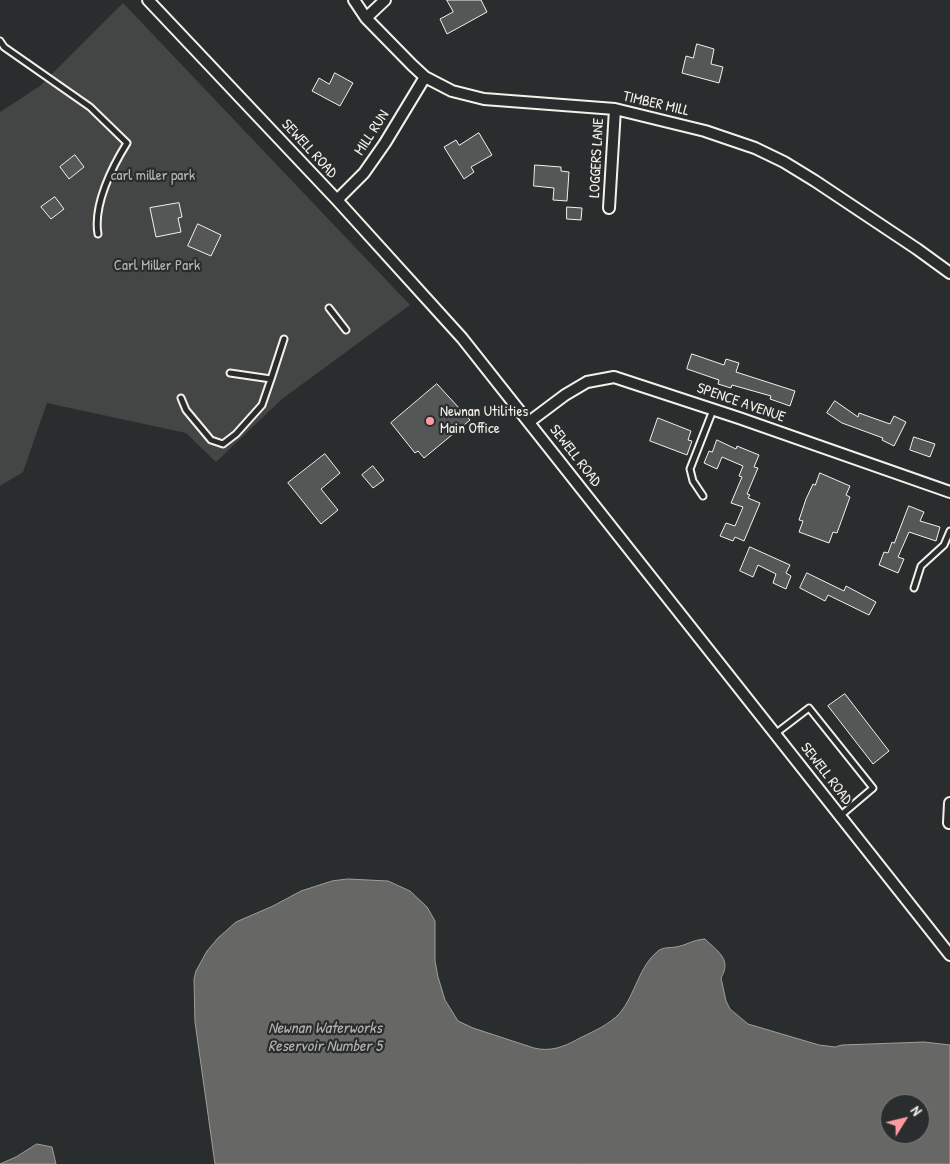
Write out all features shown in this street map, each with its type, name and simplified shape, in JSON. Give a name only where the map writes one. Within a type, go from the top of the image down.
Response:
[{"type":"street","name":"SEWELL ROAD","points":[[148,0],[337,200],[462,338],[950,955]]},
{"type":"street","name":"TIMBER MILL","points":[[354,0],[366,18],[425,77],[452,91],[484,99],[615,109],[705,131],[755,148],[784,162],[917,249],[950,273]]},
{"type":"street","points":[[366,18],[385,0]]},
{"type":"street","name":"MILL RUN","points":[[337,200],[368,168],[425,77]]},
{"type":"street","name":"LOGGERS LANE","points":[[609,208],[615,109]]},
{"type":"street","name":"SPENCE AVENUE","points":[[529,422],[565,395],[587,382],[614,377],[714,409],[950,492]]},
{"type":"street","points":[[949,823],[950,803]]},
{"type":"lane","points":[[0,41],[4,47],[90,107],[127,143],[114,163],[101,201],[97,224],[98,234]]},
{"type":"lane","points":[[329,308],[346,330]]},
{"type":"lane","points":[[182,398],[186,410],[210,440],[223,444],[236,434],[262,405],[284,339]]},
{"type":"lane","points":[[230,373],[271,379]]},
{"type":"lane","points":[[703,496],[693,481],[690,469],[714,409]]},
{"type":"lane","points":[[914,588],[922,566],[944,545],[950,531]]},
{"type":"lane","points":[[775,734],[809,708],[873,788],[840,816]]},
{"type":"green space","name":"Carl Miller Park","points":[[123,3],[410,305],[282,399],[216,462],[186,433],[47,403],[23,472],[0,486],[0,112],[40,86]]},
{"type":"water","name":"Newnan Waterworks Reservoir Number 5","points":[[348,879],[388,881],[410,891],[427,907],[435,921],[435,961],[438,977],[445,1000],[458,1021],[473,1028],[534,1048],[551,1049],[562,1046],[606,1025],[625,1006],[646,964],[658,951],[705,939],[719,952],[724,961],[725,966],[721,978],[726,1001],[730,1009],[748,1024],[819,1045],[835,1047],[842,1045],[924,1042],[950,1045],[950,1164],[215,1164],[195,1022],[194,979],[196,971],[207,951],[236,922],[301,891],[332,881]]},
{"type":"water","points":[[37,1144],[52,1147],[56,1164],[0,1164],[16,1157]]},
{"type":"building","points":[[447,0],[481,0],[487,12],[447,34],[440,19],[453,12]]},
{"type":"building","points":[[697,44],[714,49],[711,64],[723,67],[719,83],[682,73],[686,56],[693,58]]},
{"type":"building","points":[[335,73],[353,83],[340,106],[312,91],[319,78],[329,84]]},
{"type":"building","points":[[479,133],[492,155],[471,167],[474,172],[464,179],[444,147],[456,140],[459,145]]},
{"type":"building","points":[[75,155],[84,167],[69,179],[60,167]]},
{"type":"building","points":[[535,165],[561,167],[561,171],[569,172],[567,201],[553,200],[554,188],[534,186]]},
{"type":"building","points":[[55,197],[64,209],[51,219],[41,207]]},
{"type":"building","points":[[179,203],[182,217],[178,218],[181,232],[156,237],[150,208]]},
{"type":"building","points":[[567,207],[582,208],[581,220],[567,219]]},
{"type":"building","points":[[198,224],[221,235],[211,256],[188,246]]},
{"type":"building","points":[[692,354],[724,365],[726,359],[739,363],[736,372],[795,391],[790,406],[770,399],[771,396],[732,385],[731,388],[718,384],[719,380],[687,369]]},
{"type":"building","name":"Newnan Utilities Main Office","points":[[437,384],[470,420],[424,458],[418,451],[415,453],[391,423]]},
{"type":"building","points":[[835,401],[858,417],[859,413],[890,424],[894,416],[906,422],[894,446],[882,440],[883,438],[842,423],[827,413]]},
{"type":"building","points":[[658,418],[691,431],[688,440],[692,441],[687,455],[650,441]]},
{"type":"building","points":[[914,437],[935,444],[930,457],[910,450]]},
{"type":"building","points":[[717,440],[736,449],[737,446],[759,455],[754,467],[758,468],[747,494],[750,495],[748,498],[760,503],[744,541],[735,537],[733,541],[720,536],[726,523],[735,526],[743,507],[731,503],[742,477],[739,476],[743,466],[722,457],[717,469],[704,463],[709,451],[712,452]]},
{"type":"building","points":[[325,454],[340,473],[321,489],[338,510],[321,524],[288,483]]},
{"type":"building","points":[[373,466],[384,480],[373,488],[362,475]]},
{"type":"building","points":[[820,473],[850,486],[846,495],[850,497],[837,533],[833,532],[829,543],[799,532],[803,521],[799,520],[806,499]]},
{"type":"building","points":[[909,506],[924,512],[920,521],[940,527],[936,541],[909,532],[898,557],[904,559],[898,573],[879,565],[884,552],[888,553],[892,542],[894,543]]},
{"type":"building","points":[[750,547],[790,565],[786,573],[791,576],[786,589],[773,583],[776,574],[758,565],[753,577],[740,571]]},
{"type":"building","points":[[807,573],[844,591],[846,586],[876,602],[869,615],[828,595],[825,601],[800,588]]},
{"type":"building","points":[[845,694],[889,751],[873,764],[828,706]]},
{"type":"place","name":"Newnan Utilities Main Office","points":[[430,421]]},
{"type":"park label","name":"carl miller park","points":[[153,176]]}]
